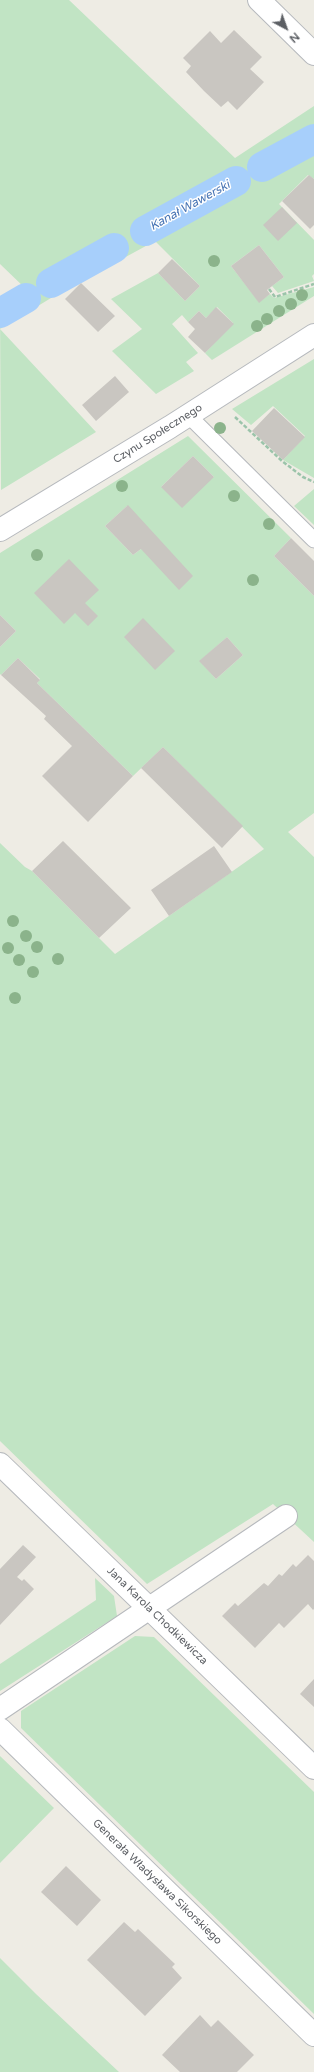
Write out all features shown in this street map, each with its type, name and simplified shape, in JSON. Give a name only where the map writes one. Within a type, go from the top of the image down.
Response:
[{"type":"street","points":[[259,0],[314,54]]},
{"type":"street","name":"Czynu Społecznego","points":[[0,530],[188,415],[314,335]]},
{"type":"street","name":"Jana Karola Chodkiewicza","points":[[0,1464],[314,1768]]},
{"type":"street","points":[[0,1709],[148,1607],[286,1516]]},
{"type":"street","name":"Generała Władysława Sikorskiego","points":[[0,1729],[314,2035]]},
{"type":"lane","points":[[188,415],[314,540]]},
{"type":"path","points":[[268,289],[275,297],[314,284]]},
{"type":"path","points":[[234,416],[282,461],[303,477],[314,482]]},
{"type":"green space","points":[[0,0],[69,0],[235,158],[314,106],[314,179],[308,175],[279,204],[314,240],[314,274],[312,276],[314,281],[278,293],[272,286],[284,277],[259,245],[231,266],[259,302],[270,294],[274,298],[314,287],[314,296],[212,360],[205,353],[233,323],[217,307],[206,318],[199,311],[188,322],[182,315],[172,324],[198,353],[186,362],[194,371],[156,394],[112,351],[142,329],[111,299],[158,273],[185,301],[200,286],[155,241],[56,295],[0,329],[0,305],[26,289],[0,264]]},
{"type":"green space","points":[[0,329],[96,432],[1,490]]},
{"type":"green space","points":[[314,359],[314,478],[283,460],[305,436],[273,406],[251,425],[232,409]]},
{"type":"green space","points":[[188,436],[291,538],[274,556],[314,596],[314,813],[288,832],[314,857],[314,1542],[273,1504],[147,1584],[0,1441],[0,843],[25,867],[32,871],[115,954],[264,849],[163,747],[133,776],[37,683],[40,679],[18,658],[1,675],[0,674],[0,647],[16,631],[0,615],[0,553]],"holes":[[[193,456],[214,477],[161,487]],[[127,506],[141,549],[133,555],[105,526]],[[227,637],[243,655],[216,679],[200,661]]]},
{"type":"green space","points":[[314,489],[314,525],[294,506]]},
{"type":"green space","points":[[95,1578],[114,1596],[117,1616],[0,1691],[0,1664],[96,1600]]},
{"type":"green space","points":[[135,1636],[154,1637],[314,1792],[314,2014],[21,1728],[21,1711]]},
{"type":"green space","points":[[0,1756],[54,1808],[0,1863]]},
{"type":"green space","points":[[0,1958],[36,1994],[119,2072],[0,2072]]},
{"type":"building","points":[[234,30],[262,57],[250,69],[264,82],[237,110],[228,101],[221,107],[204,91],[186,72],[191,66],[183,58],[210,31],[221,43]]},
{"type":"building","points":[[309,175],[314,179],[314,225],[310,229],[282,201]]},
{"type":"building","points":[[282,207],[297,223],[278,241],[263,225]]},
{"type":"building","points":[[259,245],[284,277],[267,290],[270,294],[259,303],[231,266]]},
{"type":"building","points":[[172,259],[200,286],[185,301],[158,273]]},
{"type":"building","points":[[81,283],[115,316],[98,332],[65,299]]},
{"type":"building","points":[[216,307],[234,324],[205,353],[188,337],[195,329],[188,322],[199,311],[206,318]]},
{"type":"building","points":[[115,376],[129,392],[96,421],[82,405]]},
{"type":"building","points":[[274,408],[305,437],[283,460],[252,431]]},
{"type":"building","points":[[193,456],[214,477],[182,508],[161,487]]},
{"type":"building","points":[[128,505],[193,576],[179,590],[141,549],[133,555],[105,526]]},
{"type":"building","points":[[291,538],[314,561],[314,596],[274,556]]},
{"type":"building","points":[[69,559],[99,590],[85,603],[98,616],[88,626],[75,613],[64,624],[34,593]]},
{"type":"building","points":[[0,615],[16,631],[0,647]]},
{"type":"building","points":[[143,618],[175,651],[155,670],[124,637]]},
{"type":"building","points":[[227,637],[243,655],[216,679],[199,661]]},
{"type":"building","points":[[18,658],[40,680],[37,683],[133,776],[88,822],[42,776],[72,746],[44,719],[46,716],[1,675]]},
{"type":"building","points":[[163,747],[243,826],[222,848],[141,768]]},
{"type":"building","points":[[63,841],[131,908],[99,938],[32,871]]},
{"type":"building","points":[[214,846],[232,872],[169,916],[151,890]]},
{"type":"building","points":[[23,1545],[36,1557],[17,1577],[22,1581],[24,1579],[34,1589],[0,1625],[0,1569]]},
{"type":"building","points":[[308,1555],[314,1561],[314,1609],[313,1610],[308,1604],[284,1628],[279,1623],[255,1648],[222,1616],[235,1603],[238,1606],[264,1583],[268,1586],[279,1574],[282,1576],[293,1564],[296,1567]]},
{"type":"building","points":[[314,1679],[314,1707],[300,1694]]},
{"type":"building","points":[[66,1866],[101,1900],[77,1926],[41,1892]]},
{"type":"building","points":[[124,1922],[135,1932],[138,1929],[175,1964],[172,1967],[182,1978],[145,2016],[87,1960]]},
{"type":"building","points":[[200,2015],[211,2027],[218,2020],[254,2055],[237,2072],[180,2072],[162,2055]]},
{"type":"waterway","name":"Kanał Wawerski","points":[[262,167],[314,139]]},
{"type":"waterway","name":"Kanał Wawerski","points":[[145,231],[236,181]]},
{"type":"waterway","name":"Kanał Wawerski","points":[[51,283],[114,248]]},
{"type":"waterway","name":"Kanał Wawerski","points":[[0,313],[26,298]]}]
